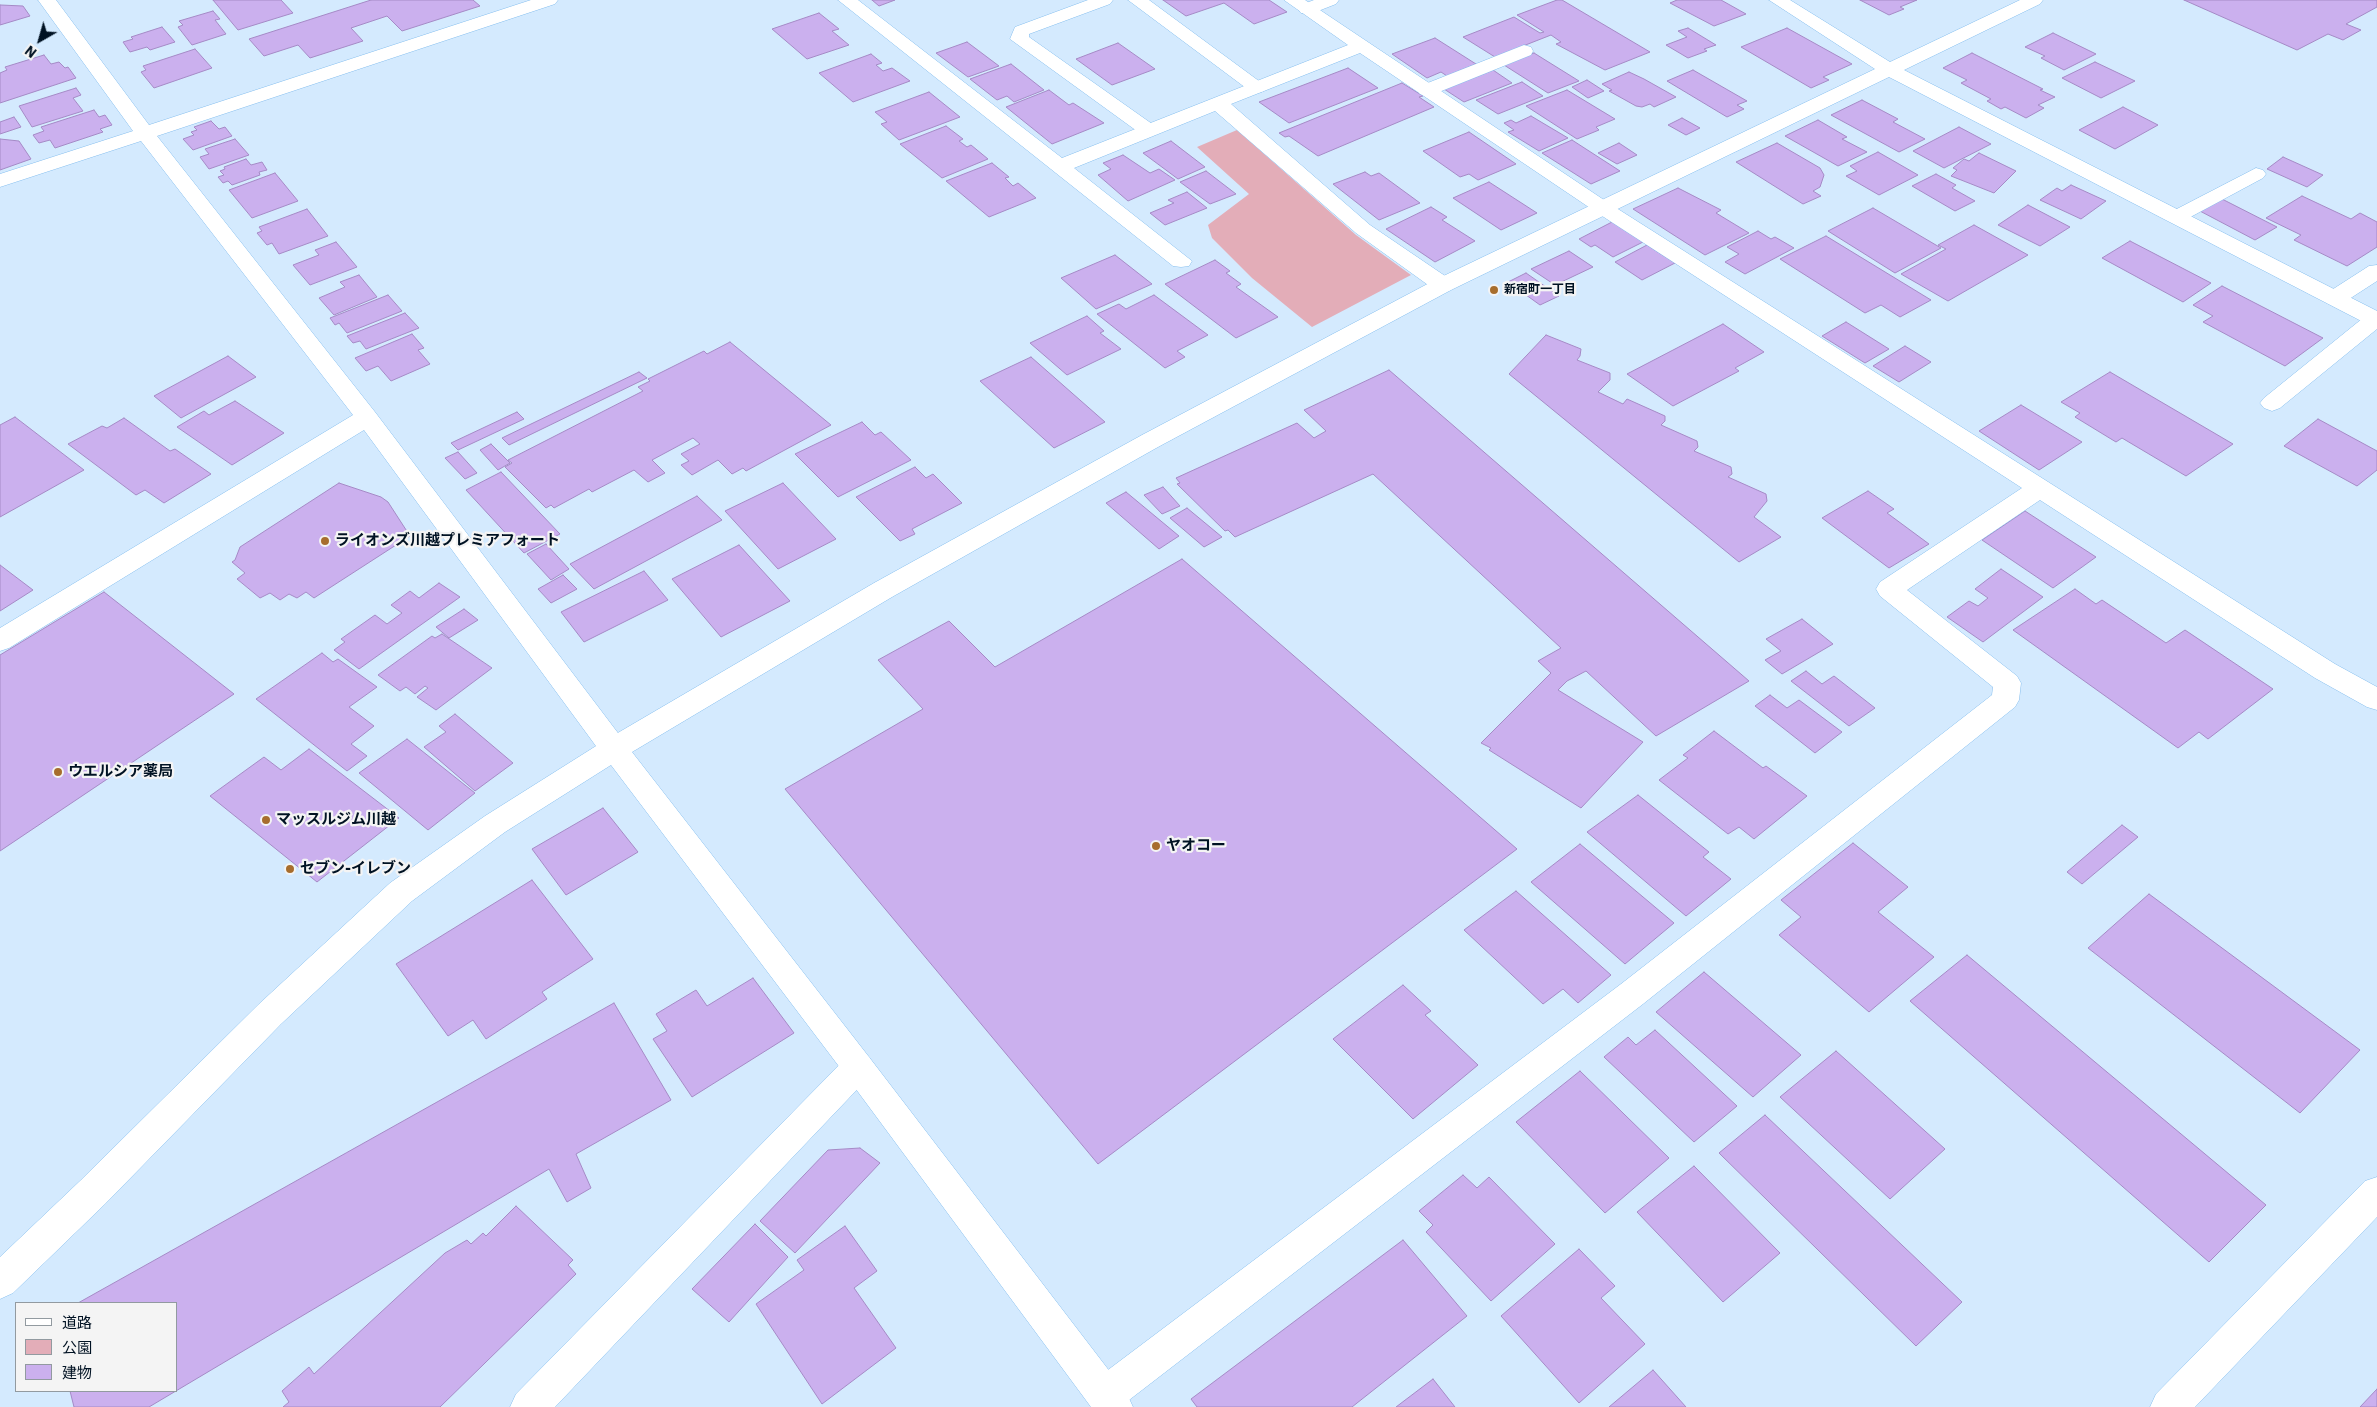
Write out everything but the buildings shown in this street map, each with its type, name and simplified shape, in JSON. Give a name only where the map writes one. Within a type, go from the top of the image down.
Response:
[{"type":"street","points":[[47,0],[144,133],[367,417],[614,749],[858,1067],[1110,1401],[2005,700],[2007,682],[1889,589],[2040,488]]},
{"type":"street","points":[[0,182],[548,0]]},
{"type":"street","points":[[847,0],[1181,261]]},
{"type":"street","points":[[1104,0],[1022,31],[1019,39],[1148,130]]},
{"type":"street","points":[[1137,0],[1257,86]]},
{"type":"street","points":[[1300,4],[1330,0]]},
{"type":"street","points":[[1778,0],[1889,70],[2376,320],[2272,403]]},
{"type":"street","points":[[0,1281],[93,1192],[270,1014],[401,892],[495,824],[614,749],[883,590],[1037,503],[1443,285],[2034,0]]},
{"type":"street","points":[[1300,4],[1602,208],[2325,671],[2377,700]]},
{"type":"street","points":[[1060,166],[1361,46]]},
{"type":"street","points":[[1427,90],[1524,51]]},
{"type":"street","points":[[1218,103],[1363,229],[1443,285]]},
{"type":"street","points":[[2176,217],[2256,174]]},
{"type":"street","points":[[2335,298],[2377,271]]},
{"type":"street","points":[[0,641],[367,417]]},
{"type":"street","points":[[529,1407],[858,1067]]},
{"type":"street","points":[[2169,1407],[2377,1193]]},
{"type":"green space","points":[[1237,130],[1356,235],[1411,275],[1312,327],[1252,278],[1212,238],[1208,225],[1249,194],[1197,147]]},
{"type":"place","name":"新宿町一丁目","points":[[1494,290]]},
{"type":"place","name":"ライオンズ川越プレミアフォート","points":[[325,541]]},
{"type":"place","name":"ウエルシア薬局","points":[[58,772]]},
{"type":"place","name":"マッスルジム川越","points":[[266,820]]},
{"type":"place","name":"ヤオコー","points":[[1156,846]]},
{"type":"place","name":"セブン-イレブン","points":[[290,869]]}]
